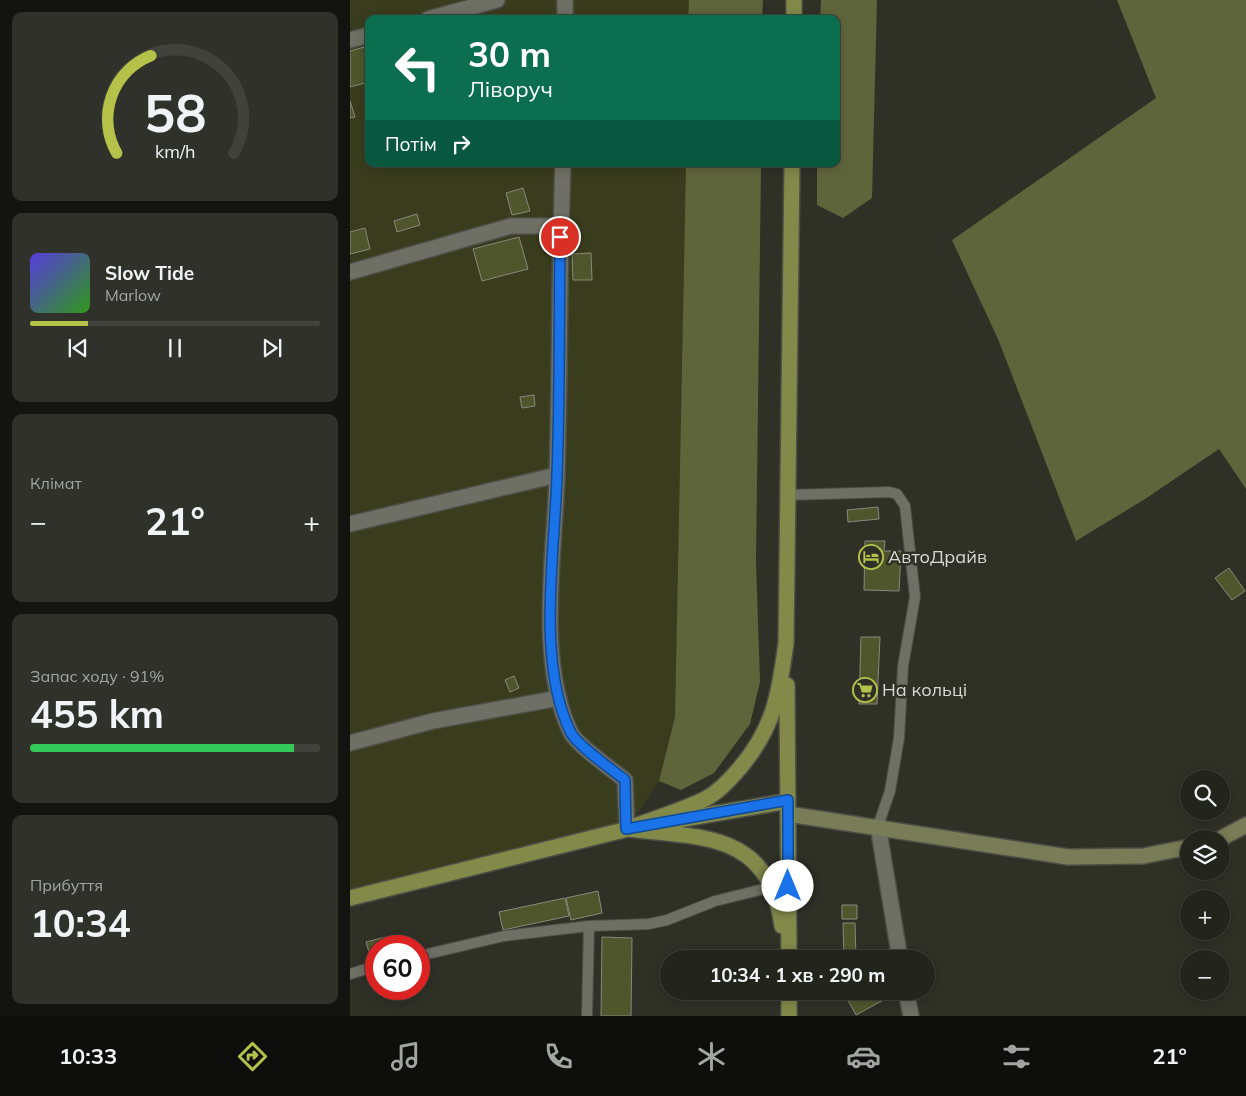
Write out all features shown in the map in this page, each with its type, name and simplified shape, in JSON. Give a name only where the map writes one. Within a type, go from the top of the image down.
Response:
[{"type":"main road","points":[[794,0],[794,15]]},
{"type":"main road","points":[[788,950],[786,643],[792,167]]},
{"type":"main road","points":[[626,829],[705,799],[720,789],[738,771],[755,751],[773,716],[779,691],[786,643]]},
{"type":"main road","points":[[350,898],[626,829],[788,807]]},
{"type":"main road","points":[[626,829],[722,842],[742,852],[759,866],[772,887],[780,914],[786,950]]},
{"type":"main road","points":[[789,1000],[789,1016]]},
{"type":"street","points":[[443,15],[497,0]]},
{"type":"street","points":[[565,0],[565,15]]},
{"type":"street","points":[[350,40],[365,35]]},
{"type":"street","points":[[563,167],[557,475],[551,602],[552,660],[559,698],[572,735],[625,780],[626,829]]},
{"type":"street","points":[[350,272],[511,226],[561,226]]},
{"type":"street","points":[[350,524],[557,475]]},
{"type":"street","points":[[350,743],[433,722],[559,698]]},
{"type":"street","points":[[788,807],[878,826],[1068,856],[1143,856],[1180,850]]},
{"type":"street","points":[[1230,834],[1246,825]]},
{"type":"street","points":[[878,826],[899,950]]},
{"type":"street","points":[[908,1000],[911,1016]]},
{"type":"lane","points":[[788,495],[889,492],[897,494],[905,506],[915,597],[903,666],[898,738],[890,792],[878,826]]},
{"type":"lane","points":[[430,953],[504,936],[589,926],[650,924],[667,920],[715,901],[772,887]]},
{"type":"lane","points":[[587,1016],[589,926]]},
{"type":"lane","points":[[350,974],[365,969]]},
{"type":"green space","points":[[350,0],[689,0],[688,15],[365,15],[365,167],[686,167],[675,717],[659,781],[627,829],[350,898]]},
{"type":"green space","points":[[689,0],[763,0],[762,15],[688,15]]},
{"type":"green space","points":[[821,0],[877,0],[872,198],[843,218],[817,205],[817,167],[840,167],[840,15],[820,15]]},
{"type":"green space","points":[[1117,0],[1246,0],[1246,489],[1219,449],[1145,499],[1076,541],[998,339],[952,240],[1156,98]]},
{"type":"green space","points":[[686,167],[761,167],[756,562],[760,682],[750,724],[714,773],[681,790],[659,781],[675,717]]},
{"type":"building","points":[[365,47],[365,83],[350,87],[350,51]]},
{"type":"building","points":[[350,101],[355,117],[350,118]]},
{"type":"building","points":[[523,188],[530,211],[512,215],[506,193]]},
{"type":"building","points":[[417,214],[420,225],[397,232],[394,221]]},
{"type":"building","points":[[365,228],[370,249],[350,254],[350,232]]},
{"type":"building","points":[[519,237],[528,269],[482,281],[473,249]]},
{"type":"building","points":[[591,253],[592,280],[573,280],[572,254]]},
{"type":"building","points":[[534,395],[535,406],[522,408],[520,397]]},
{"type":"building","points":[[878,507],[879,519],[848,522],[847,510]]},
{"type":"building","points":[[865,541],[885,541],[884,551],[901,551],[899,591],[864,590]]},
{"type":"building","points":[[1229,568],[1245,591],[1232,600],[1215,578]]},
{"type":"building","points":[[861,637],[880,637],[877,704],[859,704]]},
{"type":"building","points":[[514,676],[519,688],[510,692],[505,680]]},
{"type":"building","points":[[598,891],[602,913],[571,920],[566,898]]},
{"type":"building","points":[[565,898],[569,916],[503,930],[499,912]]},
{"type":"building","points":[[842,905],[857,905],[857,919],[842,919]]},
{"type":"building","points":[[843,923],[855,923],[856,950],[844,950]]},
{"type":"building","points":[[602,937],[632,938],[631,1016],[601,1016]]},
{"type":"building","points":[[848,1000],[884,1000],[856,1015]]},
{"type":"place","name":"АвтоДрайв","points":[[871,557]]},
{"type":"place","name":"На кольці","points":[[865,690]]},
{"type":"route","points":[[560,237],[557,475],[551,602],[552,660],[559,698],[572,735],[625,780],[626,829],[788,800],[788,886]]}]
